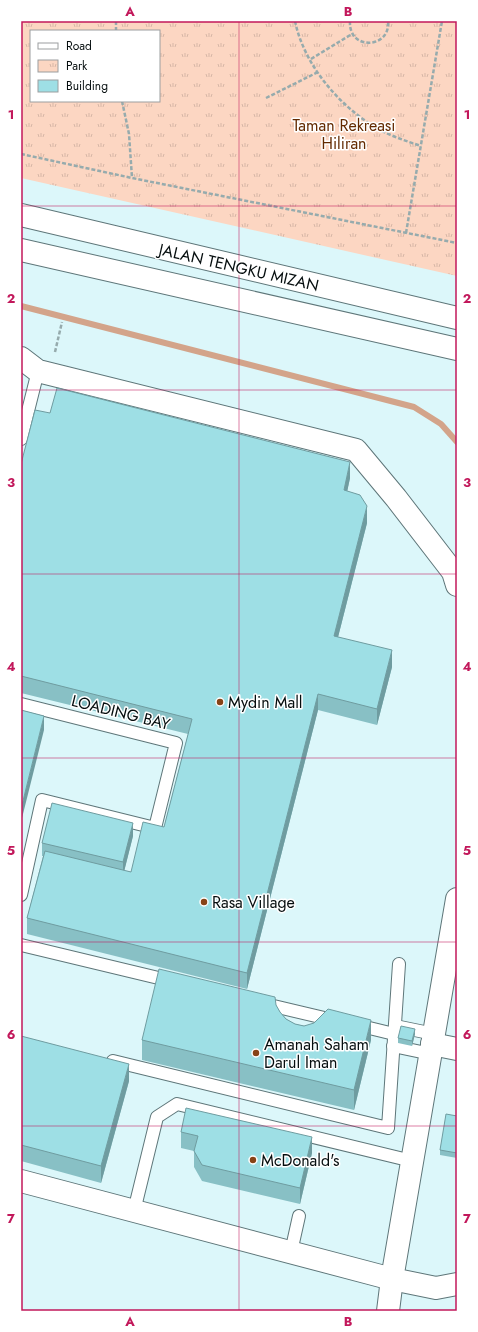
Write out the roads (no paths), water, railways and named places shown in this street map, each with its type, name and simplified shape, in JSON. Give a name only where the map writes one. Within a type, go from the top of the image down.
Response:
[{"type":"main road","name":"JALAN TENGKU MIZAN","points":[[21,215],[454,317]]},
{"type":"main road","name":"JALAN TENGKU MIZAN","points":[[21,250],[452,349]]},
{"type":"main road","points":[[21,358],[44,372],[356,450],[453,572],[457,585]]},
{"type":"main road","points":[[388,1311],[392,1279],[432,1044],[451,972],[457,899]]},
{"type":"main road","points":[[432,1044],[457,1049]]},
{"type":"main road","points":[[21,1181],[392,1279],[436,1288],[457,1284]]},
{"type":"lane","points":[[21,439],[44,372]]},
{"type":"lane","name":"LOADING BAY","points":[[21,704],[176,743],[155,828],[42,800],[21,895]]},
{"type":"lane","points":[[21,945],[181,983]]},
{"type":"lane","points":[[105,1059],[388,1128],[399,964]]},
{"type":"lane","points":[[250,1000],[432,1044]]},
{"type":"lane","points":[[394,1036],[432,1044]]},
{"type":"lane","points":[[134,1211],[157,1117],[177,1104],[412,1161]]},
{"type":"lane","points":[[290,1252],[299,1216]]},
{"type":"waterway","points":[[21,306],[414,407],[441,424],[457,442]]},
{"type":"place","name":"Mydin Mall","points":[[220,702]]},
{"type":"place","name":"Rasa Village","points":[[204,902]]},
{"type":"place","name":"Amanah Saham Darul Iman","points":[[256,1053]]},
{"type":"place","name":"McDonald's","points":[[253,1160]]},
{"type":"park label","name":"Taman Rekreasi Hiliran","points":[[344,134]]}]
